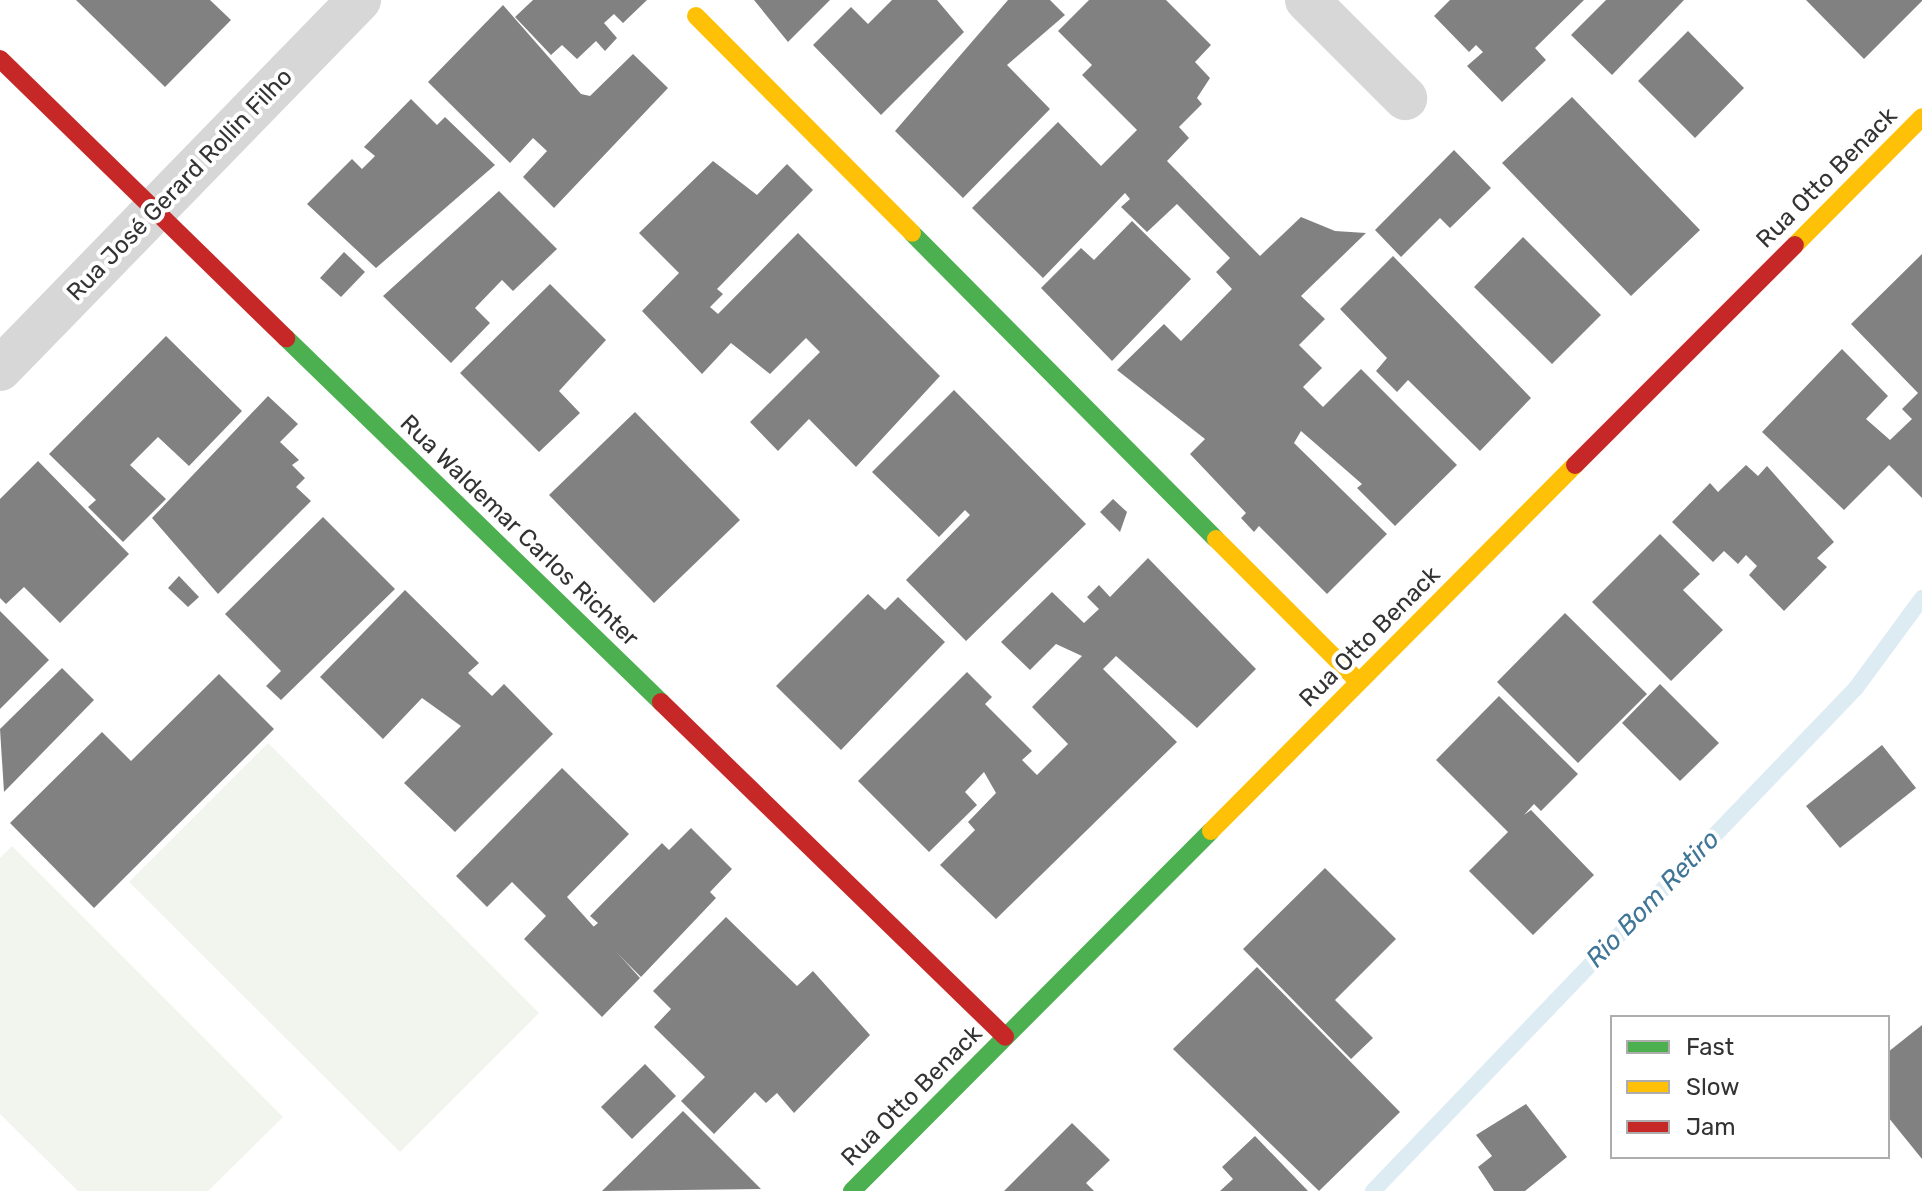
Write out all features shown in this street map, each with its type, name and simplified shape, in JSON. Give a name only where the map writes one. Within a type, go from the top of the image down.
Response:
[{"type":"street","name":"Rua José Gerard Rollin Filho","points":[[0,369],[359,0]]},
{"type":"street","points":[[1307,0],[1405,98]]},
{"type":"street","points":[[696,16],[1359,682]]},
{"type":"street","name":"Rua Waldemar Carlos Richter","points":[[0,59],[1005,1037]]},
{"type":"street","name":"Rua Otto Benack","points":[[852,1191],[1922,117]]},
{"type":"shaded area","points":[[268,743],[539,1013],[400,1152],[129,882]]},
{"type":"shaded area","points":[[12,846],[283,1117],[208,1191],[78,1191],[0,1114],[0,858]]},
{"type":"building","points":[[76,0],[210,0],[231,20],[165,87]]},
{"type":"building","points":[[533,0],[647,0],[623,23],[614,14],[604,23],[617,38],[605,51],[596,41],[577,59],[562,45],[551,55],[515,17]]},
{"type":"building","points":[[754,0],[830,0],[788,42]]},
{"type":"building","points":[[892,0],[937,0],[964,32],[881,115],[813,45],[851,7],[868,24]]},
{"type":"building","points":[[1008,0],[1050,0],[1065,15],[1007,65],[1050,109],[963,198],[895,131]]},
{"type":"building","points":[[1089,0],[1166,0],[1211,45],[1195,62],[1210,78],[1197,98],[1202,104],[1179,127],[1189,138],[1167,161],[1260,256],[1301,217],[1335,231],[1366,233],[1301,296],[1325,319],[1299,345],[1322,368],[1303,387],[1323,407],[1361,369],[1457,465],[1395,526],[1357,488],[1362,484],[1301,431],[1294,443],[1387,534],[1327,594],[1259,526],[1254,532],[1241,518],[1246,513],[1190,454],[1205,439],[1117,370],[1164,324],[1181,341],[1232,289],[1216,272],[1230,258],[1177,204],[1147,232],[1121,207],[1130,199],[1125,193],[1043,278],[972,208],[1058,122],[1101,166],[1137,130],[1082,75],[1092,65],[1058,31]]},
{"type":"building","points":[[1450,0],[1584,0],[1535,48],[1546,60],[1502,102],[1467,66],[1483,52],[1476,45],[1469,52],[1434,16]]},
{"type":"building","points":[[1606,0],[1684,0],[1612,75],[1571,35]]},
{"type":"building","points":[[1806,0],[1922,0],[1922,1],[1864,59]]},
{"type":"building","points":[[503,5],[581,94],[590,96],[633,54],[668,88],[554,208],[523,177],[547,151],[533,138],[510,163],[428,82]]},
{"type":"building","points":[[1688,31],[1744,88],[1695,138],[1638,81]]},
{"type":"building","points":[[1572,97],[1700,230],[1631,296],[1502,163]]},
{"type":"building","points":[[411,99],[437,125],[445,117],[495,165],[376,268],[307,204],[352,159],[362,169],[375,156],[364,147]]},
{"type":"building","points":[[1454,150],[1491,188],[1450,228],[1440,218],[1401,257],[1375,230]]},
{"type":"building","points":[[713,161],[757,195],[787,164],[813,190],[717,289],[723,294],[710,307],[718,314],[798,233],[940,376],[856,467],[809,419],[778,451],[750,422],[820,352],[806,338],[770,374],[731,343],[702,374],[642,311],[679,273],[639,233]]},
{"type":"building","points":[[499,191],[557,249],[513,291],[502,280],[475,308],[490,323],[451,363],[383,296]]},
{"type":"building","points":[[1132,221],[1191,279],[1112,361],[1041,288],[1081,248],[1094,260]]},
{"type":"building","points":[[1523,237],[1601,315],[1552,364],[1474,287]]},
{"type":"building","points":[[344,252],[365,272],[341,297],[320,278]]},
{"type":"building","points":[[1922,254],[1922,498],[1889,465],[1844,510],[1762,432],[1842,349],[1888,396],[1866,419],[1890,440],[1912,419],[1902,409],[1918,393],[1851,324]]},
{"type":"building","points":[[1393,256],[1531,398],[1480,451],[1408,380],[1397,392],[1376,371],[1387,358],[1340,309]]},
{"type":"building","points":[[550,284],[606,340],[559,391],[580,413],[539,452],[460,373]]},
{"type":"building","points":[[166,336],[242,411],[189,466],[158,437],[130,465],[166,499],[123,542],[88,507],[96,500],[49,454]]},
{"type":"building","points":[[954,390],[1086,524],[966,641],[906,580],[970,515],[965,510],[939,537],[872,472]]},
{"type":"building","points":[[268,396],[298,424],[280,442],[299,460],[292,465],[305,478],[296,487],[311,501],[218,594],[152,518]]},
{"type":"building","points":[[635,412],[740,520],[654,603],[549,495]]},
{"type":"building","points":[[38,461],[129,554],[60,623],[24,587],[6,604],[0,598],[0,499]]},
{"type":"building","points":[[1746,465],[1758,476],[1767,466],[1834,542],[1817,558],[1827,567],[1784,611],[1749,575],[1757,566],[1746,555],[1738,564],[1724,551],[1713,562],[1672,522],[1710,483],[1718,492]]},
{"type":"building","points":[[1113,499],[1127,512],[1120,532],[1100,512]]},
{"type":"building","points":[[323,517],[395,589],[281,700],[266,686],[281,671],[225,614]]},
{"type":"building","points":[[1660,534],[1700,574],[1683,590],[1723,630],[1671,681],[1592,602]]},
{"type":"building","points":[[1148,558],[1256,669],[1197,728],[1116,656],[1103,669],[1177,742],[996,919],[940,865],[975,830],[968,822],[996,793],[984,772],[965,792],[977,805],[929,852],[858,781],[967,672],[992,697],[985,704],[1032,751],[1022,760],[1037,775],[1068,744],[1032,707],[1082,656],[1056,644],[1030,670],[1001,642],[1052,592],[1084,623],[1099,609],[1087,597],[1099,585],[1110,597]]},
{"type":"building","points":[[179,576],[199,597],[188,607],[168,588]]},
{"type":"building","points":[[405,590],[479,663],[468,673],[492,696],[504,684],[553,734],[455,832],[404,783],[461,726],[422,698],[383,739],[320,677]]},
{"type":"building","points":[[868,594],[885,610],[898,597],[945,642],[841,750],[776,686]]},
{"type":"building","points":[[0,611],[49,660],[0,709]]},
{"type":"building","points":[[1565,613],[1647,694],[1578,763],[1497,682]]},
{"type":"building","points":[[62,668],[94,700],[4,792],[0,729]]},
{"type":"building","points":[[219,674],[274,729],[94,908],[10,823],[102,732],[131,761]]},
{"type":"building","points":[[1660,684],[1719,743],[1680,781],[1622,723]]},
{"type":"building","points":[[1499,696],[1578,774],[1541,811],[1534,804],[1524,815],[1531,810],[1594,875],[1533,935],[1469,871],[1508,832],[1436,760]]},
{"type":"building","points":[[1882,745],[1916,788],[1840,848],[1806,806]]},
{"type":"building","points":[[562,768],[629,834],[567,897],[640,978],[602,1017],[524,939],[546,916],[512,882],[487,907],[456,876]]},
{"type":"building","points":[[691,828],[732,869],[710,892],[716,898],[641,977],[592,928],[598,923],[590,916],[662,843],[669,850]]},
{"type":"building","points":[[1325,868],[1396,939],[1335,1000],[1373,1038],[1351,1059],[1243,949]]},
{"type":"building","points":[[726,917],[797,986],[813,971],[870,1035],[794,1113],[777,1093],[766,1103],[755,1092],[714,1134],[681,1101],[705,1077],[654,1027],[671,1009],[653,991]]},
{"type":"building","points":[[1257,967],[1400,1112],[1319,1191],[1173,1049]]},
{"type":"building","points":[[1922,1025],[1922,1159],[1890,1119],[1890,1050]]},
{"type":"building","points":[[645,1064],[676,1096],[632,1139],[601,1107]]},
{"type":"building","points":[[1526,1104],[1567,1157],[1525,1191],[1494,1191],[1478,1167],[1492,1156],[1476,1135]]},
{"type":"building","points":[[683,1111],[761,1189],[602,1191]]},
{"type":"building","points":[[1072,1123],[1110,1160],[1086,1183],[1094,1191],[1004,1191]]},
{"type":"building","points":[[1255,1136],[1308,1191],[1220,1191],[1233,1179],[1222,1167]]},
{"type":"waterway","name":"Rio Bom Retiro","points":[[1373,1191],[1856,688],[1922,598]]},
{"type":"traffic: fast","points":[[912,233],[1216,539]]},
{"type":"traffic: fast","points":[[286,338],[661,702]]},
{"type":"traffic: fast","points":[[852,1191],[1211,831]]},
{"type":"traffic: slow","points":[[696,16],[912,233]]},
{"type":"traffic: slow","points":[[1795,245],[1922,117]]},
{"type":"traffic: slow","points":[[1211,831],[1575,465]]},
{"type":"traffic: slow","points":[[1216,539],[1359,682]]},
{"type":"traffic: jam","points":[[0,59],[286,338]]},
{"type":"traffic: jam","points":[[1575,465],[1795,245]]},
{"type":"traffic: jam","points":[[661,702],[1005,1037]]}]
